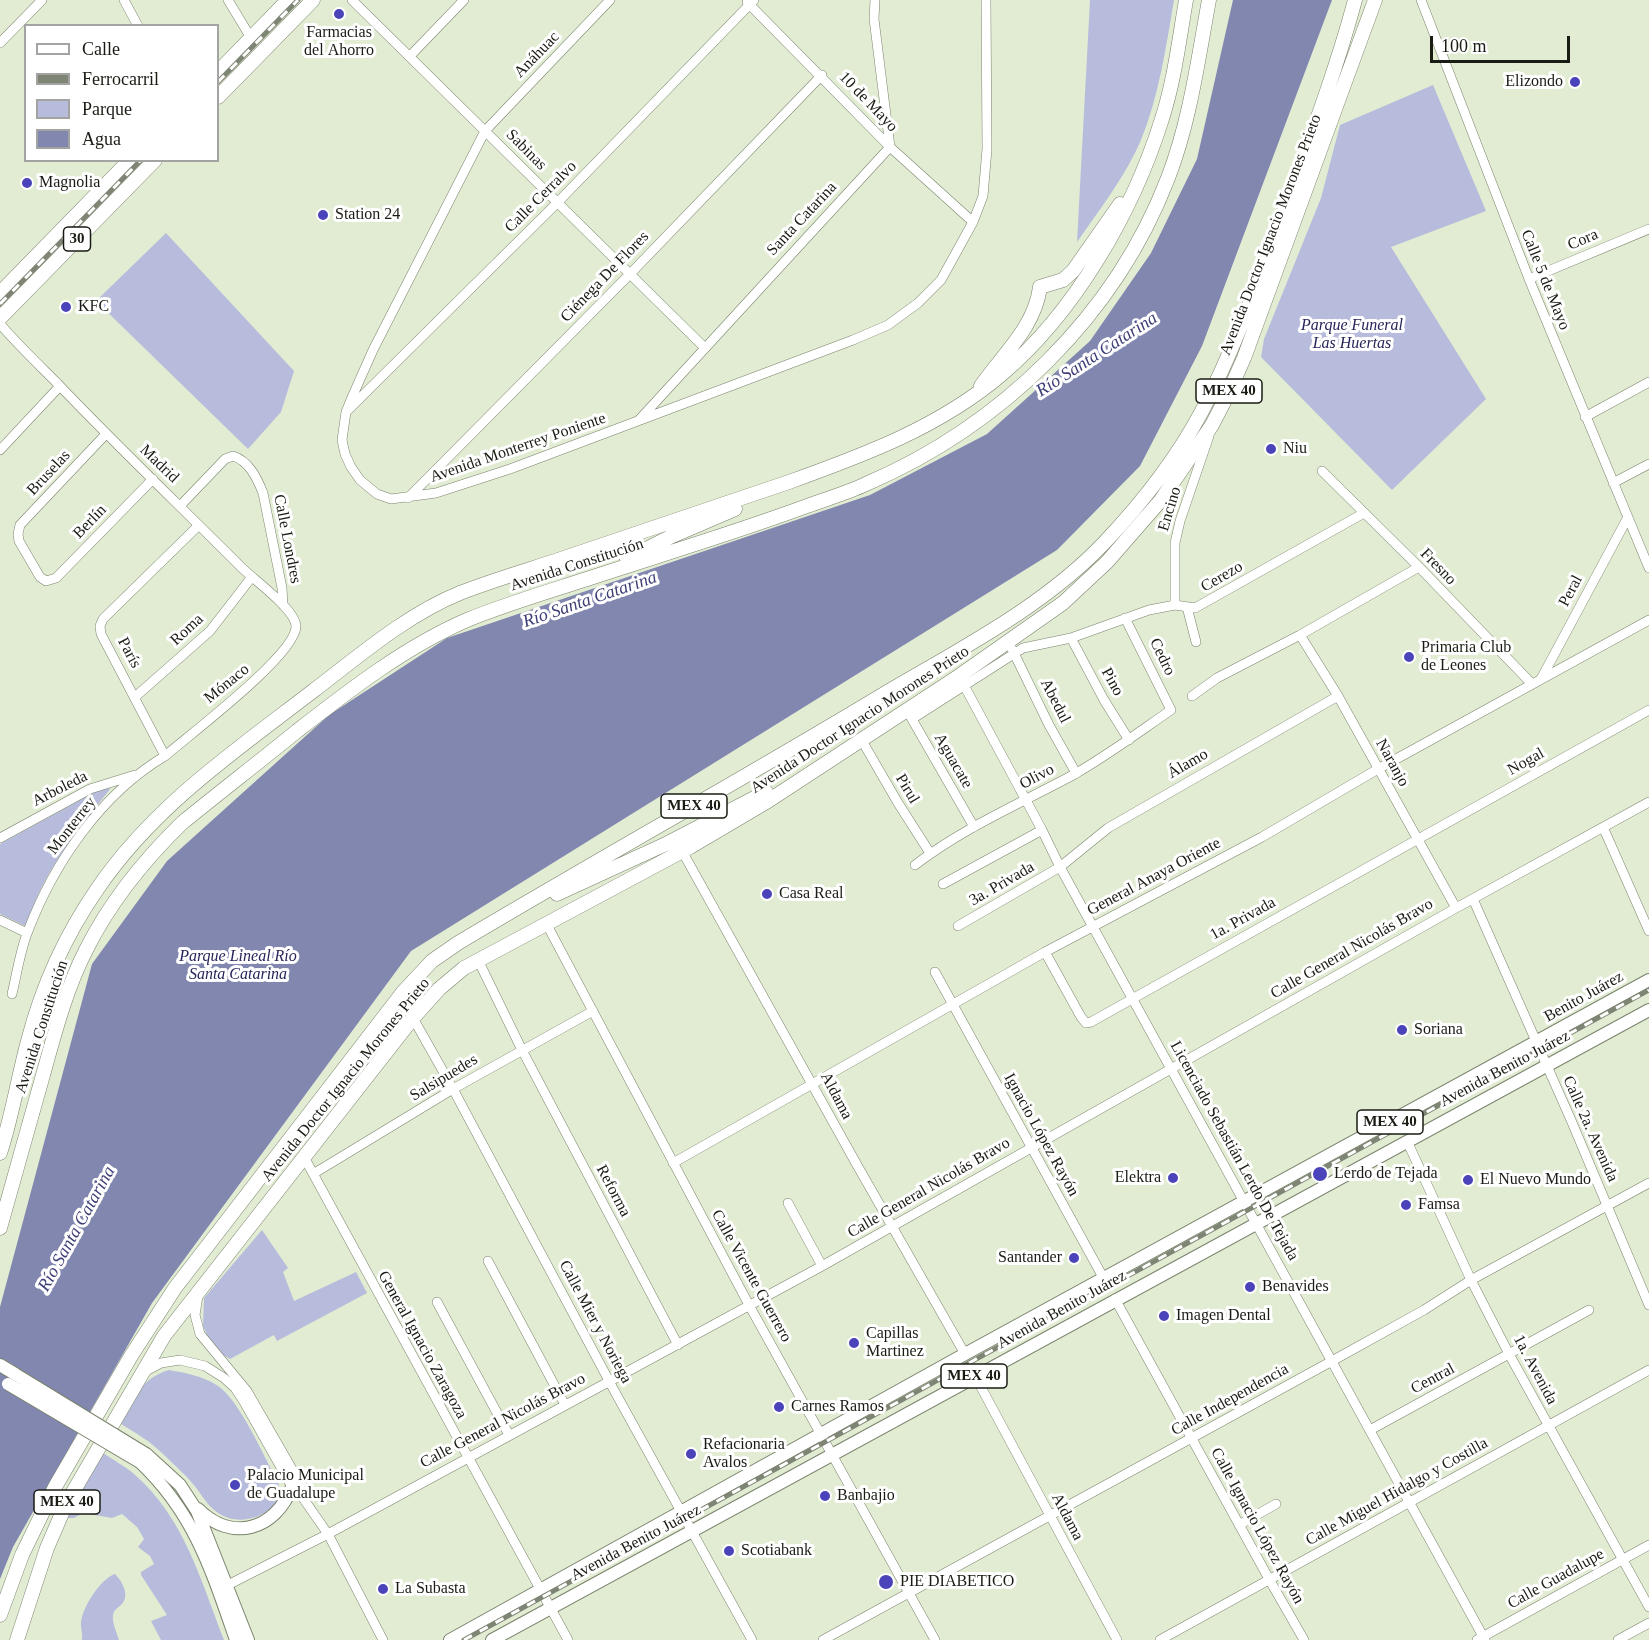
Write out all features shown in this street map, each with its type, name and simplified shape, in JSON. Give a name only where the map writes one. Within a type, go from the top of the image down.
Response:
[{"type":"highway","points":[[219,71],[288,0]]},
{"type":"highway","points":[[219,96],[314,0]]},
{"type":"highway","name":"Avenida Constitución","points":[[0,1153],[34,1018],[51,973],[73,929],[98,888],[127,849],[160,813],[197,780],[393,631],[435,604],[482,585],[876,450],[974,396],[1019,359],[1065,308],[1099,256],[1136,187],[1154,144],[1168,99],[1186,0]]},
{"type":"highway","name":"Avenida Constitución","points":[[0,1228],[69,988],[86,948],[110,908],[136,872],[165,839],[326,709],[423,641],[489,612],[766,521],[865,485],[940,446],[986,415],[1028,381],[1067,341],[1102,299],[1132,253],[1157,205],[1185,127],[1209,0]]},
{"type":"highway","name":"Avenida Doctor Ignacio Morones Prieto","points":[[0,1615],[22,1555],[55,1487],[131,1356],[175,1288],[403,992],[432,961],[497,920],[818,734],[1032,603],[1070,575],[1105,542],[1142,499],[1203,410],[1240,329],[1339,60],[1355,0]]},
{"type":"highway","name":"Avenida Doctor Ignacio Morones Prieto","points":[[17,1640],[47,1548],[66,1504],[164,1336],[413,1018],[439,989],[478,960],[682,851],[768,801],[861,739],[909,714],[962,681],[1011,647],[1063,603],[1107,562],[1161,500],[1212,425],[1244,358],[1375,0]]},
{"type":"highway","name":"30","points":[[0,293],[128,162]]},
{"type":"highway","name":"30","points":[[0,318],[153,162]]},
{"type":"highway","points":[[84,207],[94,204],[120,182],[134,174],[144,172]]},
{"type":"highway","points":[[974,396],[1030,321],[1038,304],[1041,287],[1063,280],[1073,271],[1108,220],[1136,187]]},
{"type":"highway","points":[[0,302],[20,282],[24,268]]},
{"type":"highway","points":[[597,576],[672,536],[759,498],[767,489]]},
{"type":"highway","points":[[497,920],[668,843],[842,752]]},
{"type":"main road","name":"Benito Juárez","points":[[1535,1042],[1649,980]]},
{"type":"main road","name":"Avenida Benito Juárez","points":[[492,1640],[1649,1010]]},
{"type":"main road","name":"Avenida Benito Juárez","points":[[450,1640],[540,1588],[1535,1042]]},
{"type":"main road","points":[[0,1365],[143,1458],[189,1521],[248,1640]]},
{"type":"main road","points":[[0,1380],[170,1474],[208,1518],[221,1525],[246,1528],[260,1524],[274,1515],[296,1487]]},
{"type":"main road","points":[[191,1501],[202,1521],[236,1640]]},
{"type":"street","points":[[0,43],[42,0]]},
{"type":"street","points":[[124,0],[137,24]]},
{"type":"street","points":[[228,0],[251,38]]},
{"type":"street","name":"Sabinas","points":[[352,0],[704,348]]},
{"type":"street","points":[[410,56],[464,0]]},
{"type":"street","name":"Anáhuac","points":[[485,132],[610,0]]},
{"type":"street","points":[[875,0],[874,19],[890,147]]},
{"type":"street","name":"Avenida Monterrey Poniente","points":[[485,132],[364,369],[346,412],[342,440],[351,467],[360,480],[377,494],[391,500],[436,493],[510,469],[637,422],[888,325],[918,303],[940,280],[972,222],[983,196],[987,149],[986,0]]},
{"type":"street","name":"Calle 5 de Mayo","points":[[1421,0],[1585,417],[1628,517],[1646,550],[1649,568]]},
{"type":"street","name":"10 de Mayo","points":[[750,1],[890,147],[972,222]]},
{"type":"street","name":"Calle Cerralvo","points":[[346,412],[557,203],[750,1]]},
{"type":"street","points":[[27,16],[31,24]]},
{"type":"street","name":"Ciénega De Flores","points":[[408,498],[630,274],[822,75]]},
{"type":"street","name":"Santa Catarina","points":[[637,422],[890,147]]},
{"type":"street","name":"Cora","points":[[1529,279],[1649,230]]},
{"type":"street","name":"Madrid","points":[[0,324],[105,434],[252,578],[283,605],[293,617],[296,626]]},
{"type":"street","points":[[364,369],[370,378],[381,379]]},
{"type":"street","points":[[1585,417],[1649,382]]},
{"type":"street","points":[[0,450],[60,387]]},
{"type":"street","name":"Encino","points":[[1175,605],[1175,543],[1180,521],[1212,425]]},
{"type":"street","name":"Bruselas","points":[[46,581],[40,577],[19,541],[20,525],[105,434]]},
{"type":"street","name":"Calle Londres","points":[[180,506],[225,459],[233,456],[246,462],[259,481],[263,493],[282,588],[283,605]]},
{"type":"street","points":[[1613,483],[1649,464]]},
{"type":"street","name":"Fresno","points":[[1322,471],[1532,684]]},
{"type":"street","name":"Berlín","points":[[46,581],[56,578],[153,479]]},
{"type":"street","name":"Cerezo","points":[[1011,647],[1071,638],[1149,610],[1175,605],[1195,608],[1364,513]]},
{"type":"street","name":"Peral","points":[[1541,679],[1628,517]]},
{"type":"street","name":"París","points":[[165,756],[101,634],[100,626],[103,619],[199,525]]},
{"type":"street","points":[[1192,696],[1217,678],[1300,635],[1419,567]]},
{"type":"street","name":"Roma","points":[[135,697],[210,631],[252,578]]},
{"type":"street","points":[[1187,607],[1196,642]]},
{"type":"street","name":"Cedro","points":[[1125,618],[1170,710]]},
{"type":"street","name":"General Anaya Oriente","points":[[673,1163],[1045,952],[1262,837],[1378,769],[1649,620]]},
{"type":"street","name":"Mónaco","points":[[165,756],[267,670],[289,646],[296,626]]},
{"type":"street","name":"Naranjo","points":[[1300,635],[1338,696],[1456,908]]},
{"type":"street","name":"Pino","points":[[1071,638],[1104,700],[1129,740]]},
{"type":"street","name":"Abedul","points":[[1011,647],[1049,725],[1076,773]]},
{"type":"street","name":"Licenciado Sebastián Lerdo De Tejada","points":[[962,681],[1060,867],[1257,1223],[1482,1639]]},
{"type":"street","name":"Álamo","points":[[1060,867],[1108,828],[1338,696]]},
{"type":"street","name":"Olivo","points":[[915,865],[974,827],[1076,773],[1129,740],[1170,710]]},
{"type":"street","name":"Nogal","points":[[1417,840],[1649,710]]},
{"type":"street","name":"Aguacate","points":[[909,714],[974,827]]},
{"type":"street","name":"Pirul","points":[[861,739],[930,854]]},
{"type":"street","name":"Monterrey","points":[[12,994],[27,933],[49,885],[70,849],[101,811],[137,774],[165,756]]},
{"type":"street","name":"Arboleda","points":[[0,838],[90,789],[137,774]]},
{"type":"street","name":"Calle General Nicolás Bravo","points":[[223,1588],[328,1534],[822,1266],[1456,908],[1649,802]]},
{"type":"street","points":[[1603,827],[1649,931]]},
{"type":"street","points":[[943,884],[1042,830]]},
{"type":"street","name":"1a. Privada","points":[[1045,952],[1084,1020],[1091,1022],[1417,840]]},
{"type":"street","name":"Aldama","points":[[682,851],[965,1354]]},
{"type":"street","name":"3a. Privada","points":[[958,926],[1060,867]]},
{"type":"street","name":"Calle 2a. Avenida","points":[[1473,899],[1649,1305]]},
{"type":"street","points":[[0,920],[27,933]]},
{"type":"street","name":"Calle Vicente Guerrero","points":[[546,923],[749,1305],[934,1640]]},
{"type":"street","name":"Reforma","points":[[478,960],[522,1050],[678,1345]]},
{"type":"street","name":"Ignacio López Rayón","points":[[935,972],[1104,1279]]},
{"type":"street","name":"Salsipuedes","points":[[313,1174],[453,1089],[593,1011]]},
{"type":"street","name":"Calle Mier y Noriega","points":[[413,1018],[752,1640]]},
{"type":"street","name":"1a. Avenida","points":[[1407,1141],[1471,1280],[1509,1354],[1649,1607]]},
{"type":"street","name":"General Ignacio Zaragoza","points":[[304,1157],[568,1640]]},
{"type":"street","name":"Calle Independencia","points":[[823,1640],[1332,1361],[1424,1310],[1471,1280],[1649,1183]]},
{"type":"street","points":[[788,1203],[822,1266]]},
{"type":"street","points":[[488,1261],[565,1405]]},
{"type":"street","points":[[199,1291],[195,1315],[200,1334],[247,1391],[296,1487]]},
{"type":"street","name":"Calle Ignacio López Rayón","points":[[1115,1299],[1304,1640]]},
{"type":"street","points":[[437,1302],[509,1435]]},
{"type":"street","name":"Central","points":[[1370,1430],[1589,1310]]},
{"type":"street","points":[[140,1375],[161,1363],[180,1360],[199,1364],[219,1374],[239,1394],[328,1534],[383,1640]]},
{"type":"street","name":"Calle Miguel Hidalgo y Costilla","points":[[1160,1640],[1649,1370]]},
{"type":"street","name":"Aldama","points":[[975,1376],[1117,1640]]},
{"type":"street","points":[[1239,1525],[1276,1504]]},
{"type":"street","name":"Calle Guadalupe","points":[[1482,1639],[1649,1545]]},
{"type":"street","points":[[1618,1640],[1649,1623]]},
{"type":"green space","points":[[1090,0],[1174,0],[1157,89],[1141,140],[1120,180],[1077,242]]},
{"type":"green space","name":"Parque Funeral Las Huertas","points":[[1433,85],[1486,211],[1391,247],[1486,399],[1392,490],[1261,357],[1264,339],[1321,198],[1340,125]]},
{"type":"green space","points":[[166,233],[294,371],[281,412],[248,449],[96,301]]},
{"type":"green space","points":[[109,787],[110,789],[51,870],[27,925],[0,914],[0,844],[102,788]]},
{"type":"green space","points":[[262,1230],[288,1268],[283,1272],[294,1301],[356,1272],[367,1293],[277,1341],[274,1335],[230,1359],[223,1355],[208,1337],[203,1326],[204,1298]]},
{"type":"green space","points":[[169,1370],[194,1375],[218,1386],[243,1416],[278,1482],[280,1492],[278,1499],[266,1512],[243,1520],[227,1518],[220,1514],[210,1506],[186,1476],[158,1450],[121,1424],[144,1384]]},
{"type":"green space","points":[[103,1453],[134,1474],[166,1510],[199,1573],[224,1640],[161,1640],[151,1621],[167,1615],[141,1575],[141,1572],[154,1564],[150,1556],[138,1547],[144,1539],[137,1527],[122,1514],[112,1518],[83,1513],[74,1518],[66,1518]]},
{"type":"green space","points":[[115,1574],[125,1592],[122,1604],[113,1614],[119,1640],[82,1640],[81,1625],[88,1603],[98,1588]]},
{"type":"water","name":"Río Santa Catarina","points":[[1233,0],[1332,0],[1202,346],[1140,466],[1057,550],[411,951],[152,1303],[13,1547],[0,1579],[0,1307],[92,964],[167,861],[329,715],[447,638],[870,495],[987,434],[1090,341],[1151,253],[1197,159]]},
{"type":"railway","points":[[219,81],[298,0]]},
{"type":"railway","points":[[0,304],[139,162]]},
{"type":"railway","points":[[464,1640],[1649,990]]},
{"type":"place","name":"Farmacias del Ahorro","points":[[339,14]]},
{"type":"place","name":"Elizondo","points":[[1575,82]]},
{"type":"place","name":"Magnolia","points":[[27,183]]},
{"type":"place","name":"Station 24","points":[[323,215]]},
{"type":"place","name":"KFC","points":[[66,307]]},
{"type":"place","name":"Niu","points":[[1271,449]]},
{"type":"place","name":"Primaria Club de Leones","points":[[1409,657]]},
{"type":"place","name":"Casa Real","points":[[767,894]]},
{"type":"place","name":"Soriana","points":[[1402,1030]]},
{"type":"place","name":"Lerdo de Tejada","points":[[1320,1174]]},
{"type":"place","name":"Elektra","points":[[1173,1178]]},
{"type":"place","name":"El Nuevo Mundo","points":[[1468,1180]]},
{"type":"place","name":"Famsa","points":[[1406,1205]]},
{"type":"place","name":"Santander","points":[[1074,1258]]},
{"type":"place","name":"Benavides","points":[[1250,1287]]},
{"type":"place","name":"Imagen Dental","points":[[1164,1316]]},
{"type":"place","name":"Capillas Martinez","points":[[854,1343]]},
{"type":"place","name":"Carnes Ramos","points":[[779,1407]]},
{"type":"place","name":"Refacionaria Avalos","points":[[691,1454]]},
{"type":"place","name":"Palacio Municipal de Guadalupe","points":[[235,1485]]},
{"type":"place","name":"Banbajio","points":[[825,1496]]},
{"type":"place","name":"Scotiabank","points":[[729,1551]]},
{"type":"place","name":"PIE DIABETICO","points":[[886,1582]]},
{"type":"place","name":"La Subasta","points":[[383,1589]]},
{"type":"park label","name":"Parque Lineal Río Santa Catarina","points":[[238,966]]}]
